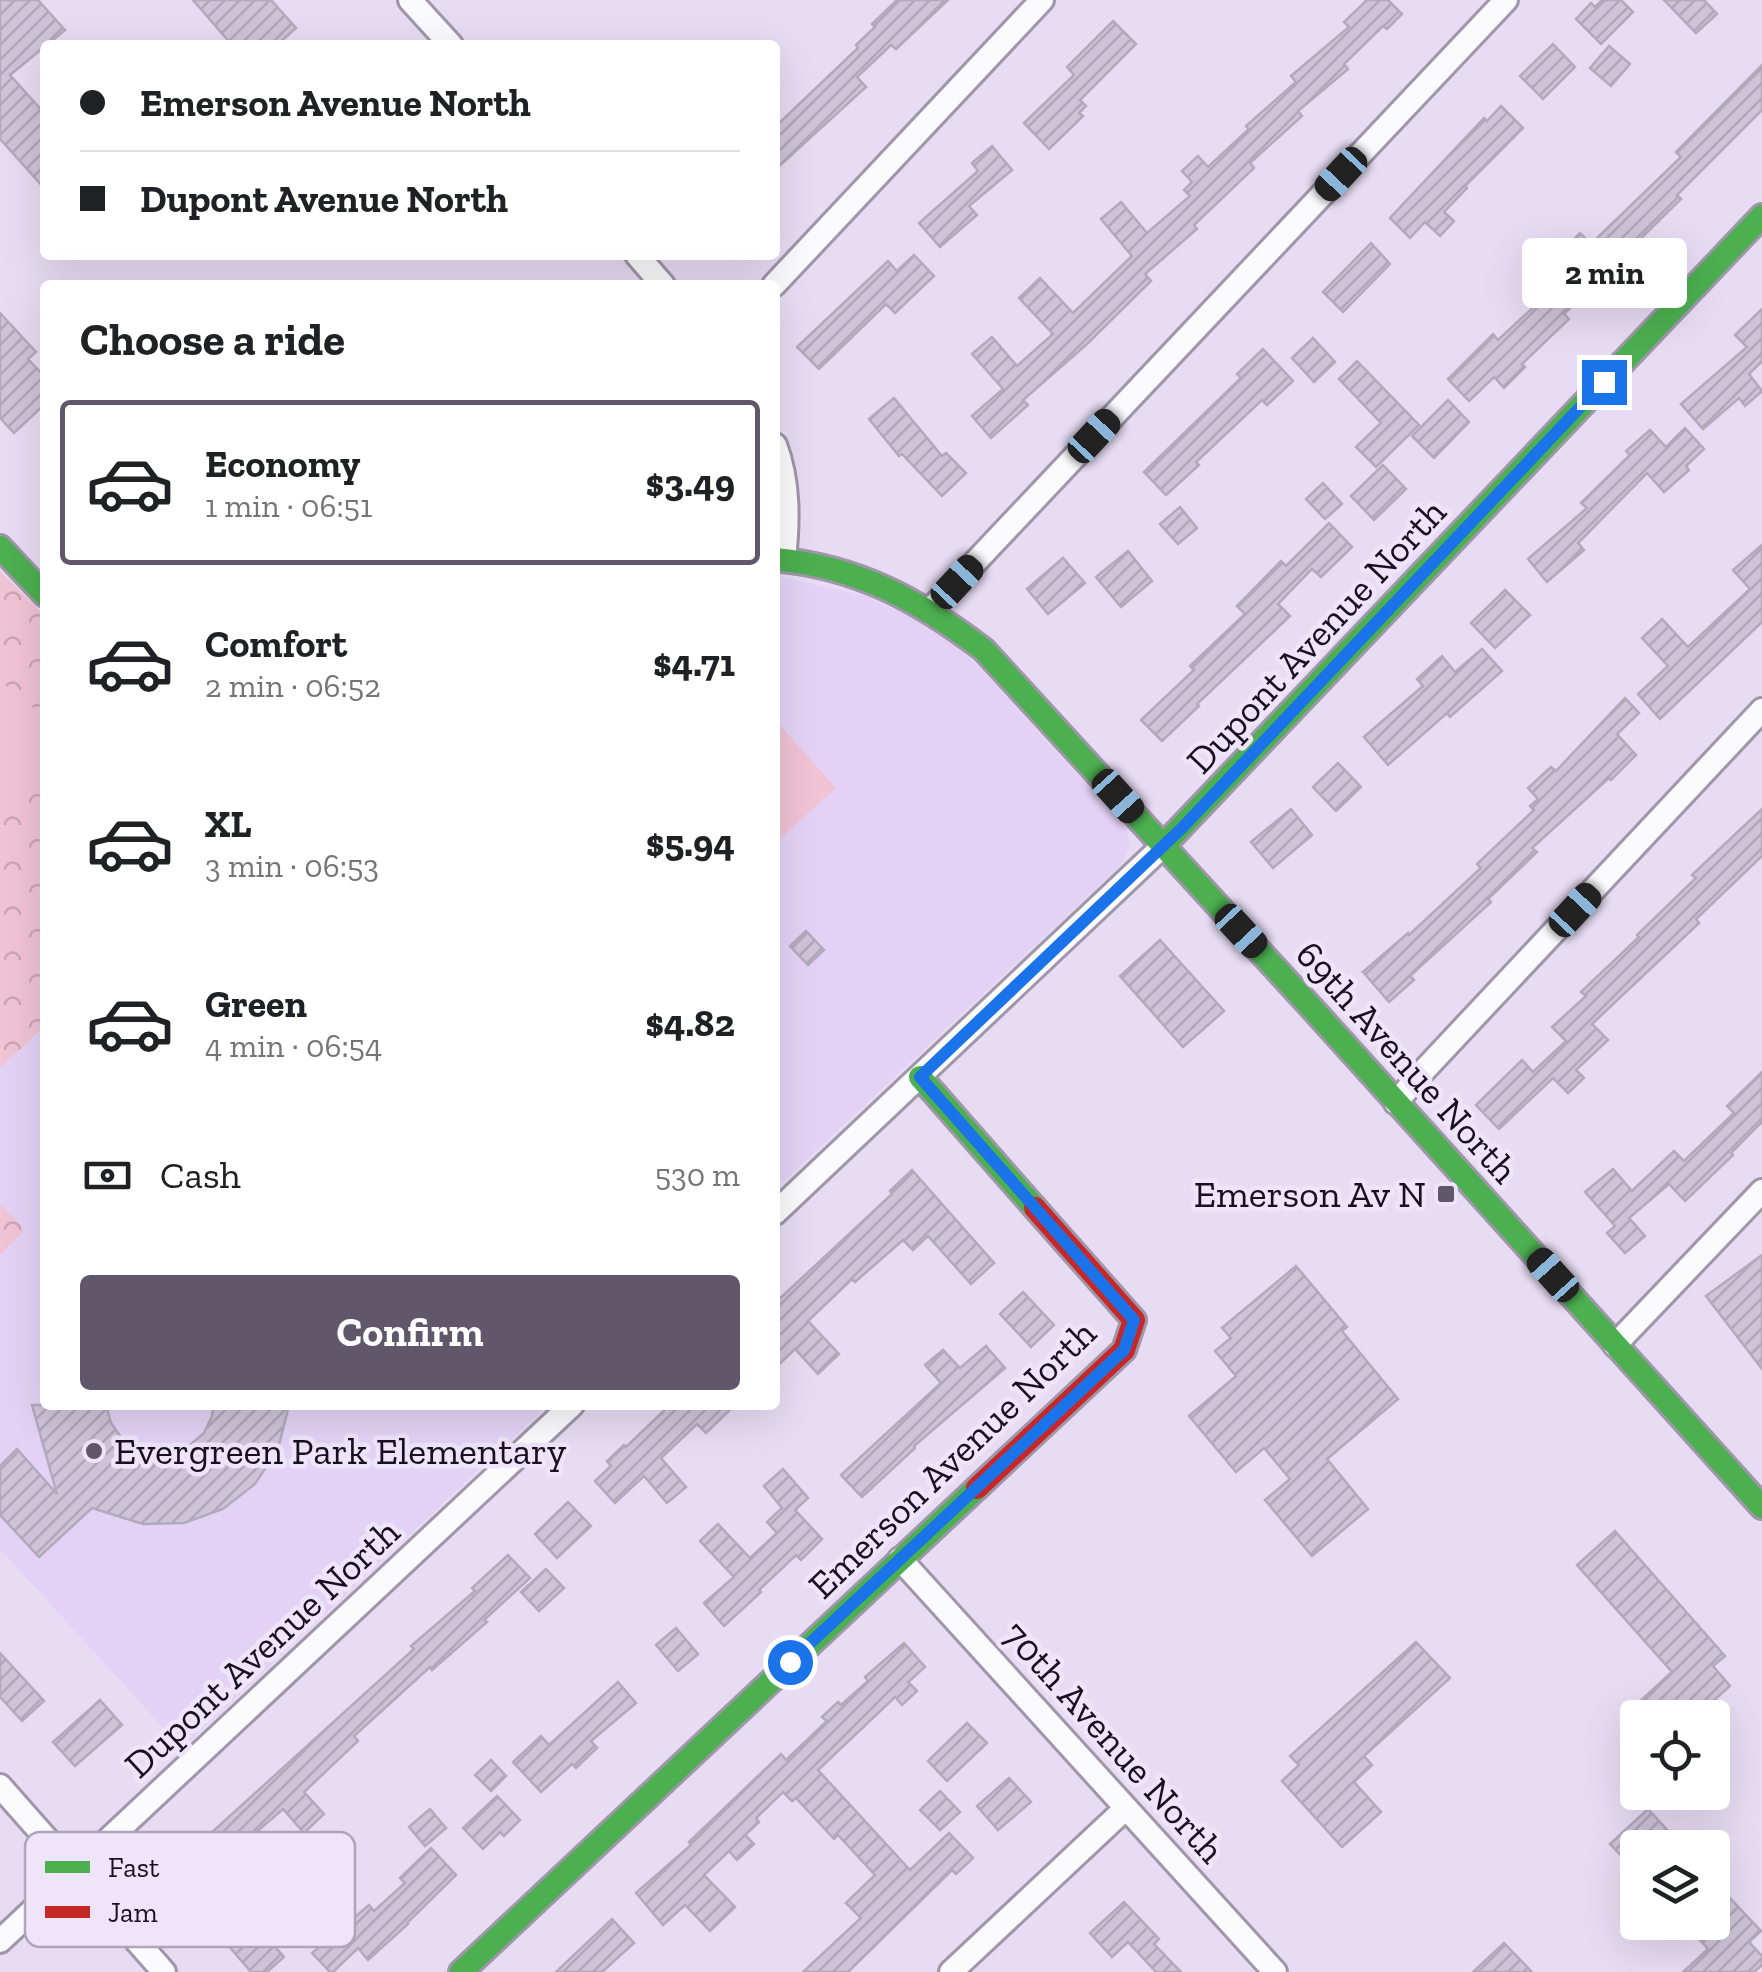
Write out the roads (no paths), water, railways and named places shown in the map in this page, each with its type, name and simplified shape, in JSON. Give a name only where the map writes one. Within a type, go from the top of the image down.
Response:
[{"type":"street","points":[[410,0],[446,40]]},
{"type":"street","points":[[779,280],[1042,0]]},
{"type":"street","points":[[930,610],[1506,0]]},
{"type":"street","name":"Dupont Avenue North","points":[[780,1209],[1163,846],[1762,216]]},
{"type":"street","points":[[641,260],[659,280]]},
{"type":"street","name":"69th Avenue North","points":[[780,468],[788,523],[780,556]]},
{"type":"street","points":[[0,547],[40,591]]},
{"type":"street","name":"69th Avenue North","points":[[780,560],[846,571],[896,591],[951,624],[984,650],[1762,1507]]},
{"type":"street","points":[[1396,1102],[1762,710]]},
{"type":"street","name":"Emerson Avenue North","points":[[460,1972],[1124,1350],[1134,1320],[920,1077]]},
{"type":"street","points":[[1616,1344],[1761,1194]]},
{"type":"street","name":"Dupont Avenue North","points":[[117,1832],[567,1410]]},
{"type":"street","name":"70th Avenue North","points":[[900,1559],[1275,1972]]},
{"type":"street","points":[[0,1786],[40,1832]]},
{"type":"street","points":[[952,1972],[1126,1808]]},
{"type":"street","name":"Dupont Avenue North","points":[[0,1941],[25,1918]]},
{"type":"street","points":[[142,1947],[164,1972]]},
{"type":"place","name":"Emerson Av N","points":[[1446,1194]]},
{"type":"place","name":"Evergreen Park Elementary","points":[[94,1451]]}]
